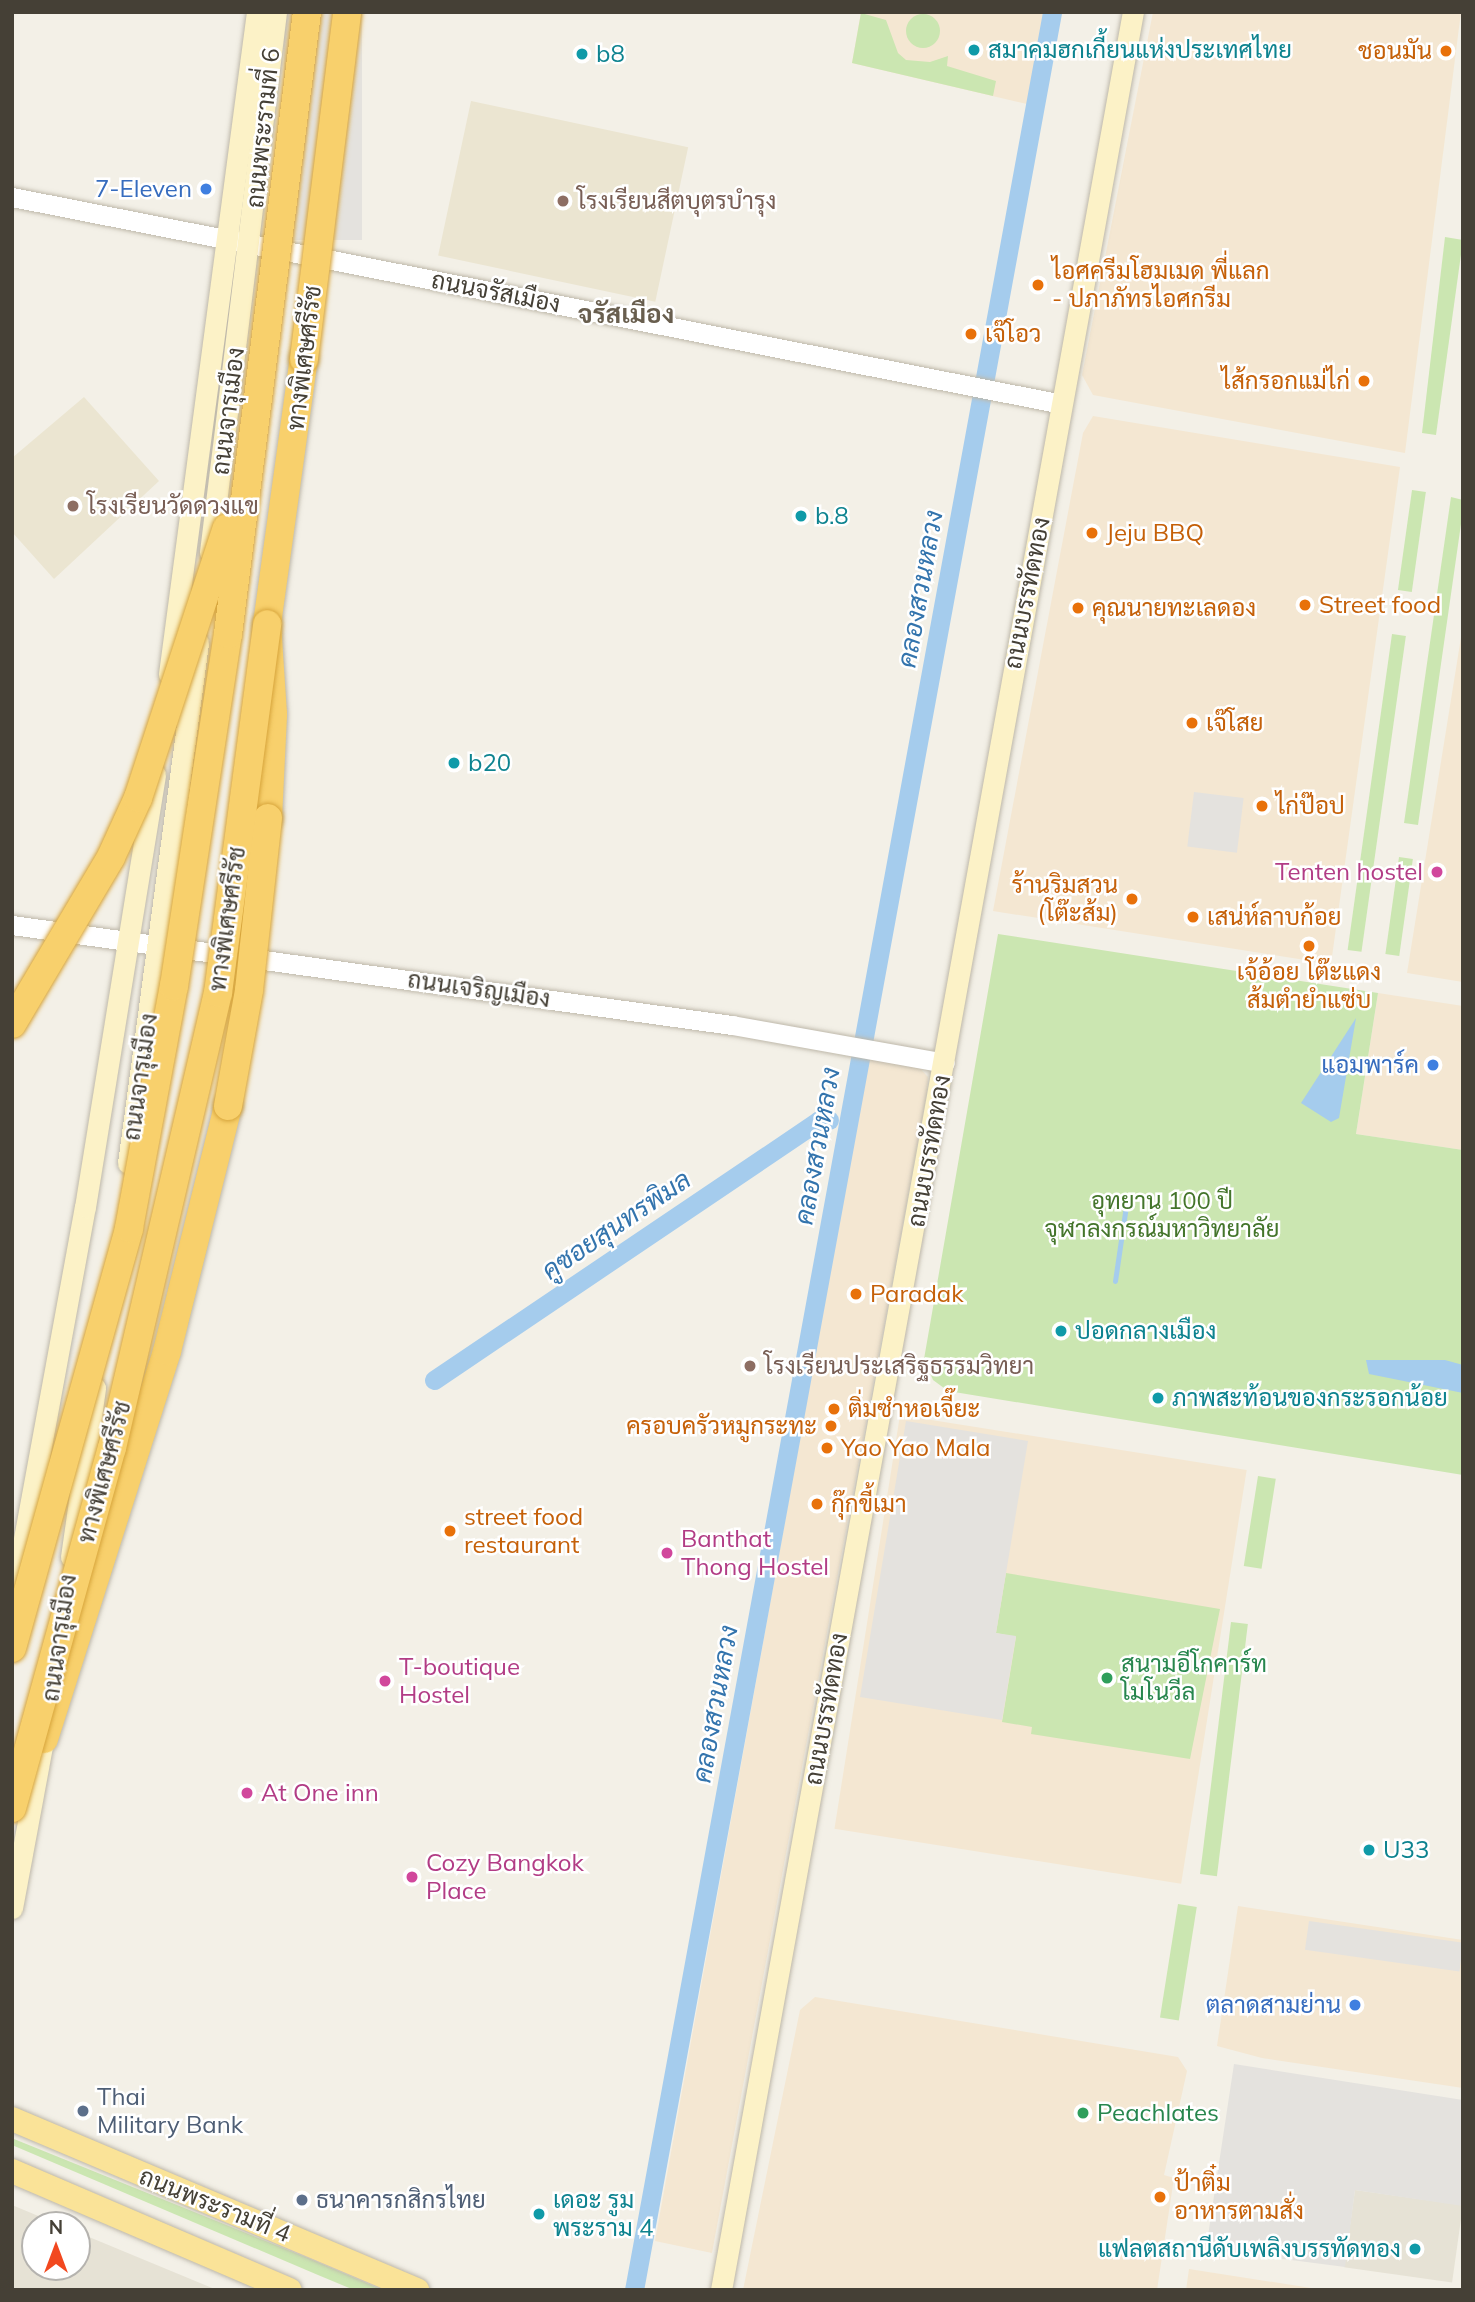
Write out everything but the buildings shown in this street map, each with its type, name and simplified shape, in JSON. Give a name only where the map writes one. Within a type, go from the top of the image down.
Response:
[{"type":"highway","name":"ทางพิเศษศรีรัช","points":[[12,1648],[129,1228],[174,986],[228,634],[246,466],[307,12]]},
{"type":"highway","name":"ทางพิเศษศรีรัช","points":[[12,1808],[112,1448],[218,993],[347,12]]},
{"type":"highway","points":[[12,1024],[111,857],[138,798],[246,466]]},
{"type":"highway","points":[[44,1740],[167,1351],[228,1106],[249,990],[268,818],[273,714],[267,624]]},
{"type":"main road","name":"ถนนพระรามที่ 6","points":[[227,239],[257,12]]},
{"type":"main road","name":"ถนนพระรามที่ 6","points":[[250,243],[276,12]]},
{"type":"main road","name":"ถนนบรรทัดทอง","points":[[721,2290],[1133,12]]},
{"type":"main road","name":"ถนนจารุเมือง","points":[[12,1604],[128,943],[227,239]]},
{"type":"main road","name":"ถนนจารุเมือง","points":[[12,1908],[44,1740],[159,947],[250,243]]},
{"type":"main road","name":"ถนนพระรามที่ 4","points":[[12,2119],[417,2290]]},
{"type":"main road","name":"ถนนพระรามที่ 4","points":[[12,2171],[290,2290]]},
{"type":"street","name":"ถนนจรัสเมือง","points":[[12,197],[1062,404]]},
{"type":"street","name":"ถนนเจริญเมือง","points":[[12,925],[858,1046],[945,1063]]},
{"type":"shaded area","points":[[284,12],[362,12],[362,240],[284,240]]},
{"type":"shaded area","points":[[861,12],[1044,12],[1027,104],[852,63]]},
{"type":"shaded area","points":[[1153,12],[1461,12],[1405,453],[1093,395],[1082,375]]},
{"type":"shaded area","name":"โรงเรียนสีตบุตรบำรุง","points":[[471,101],[688,147],[655,302],[438,256]]},
{"type":"shaded area","name":"โรงเรียนวัดดวงแข","points":[[84,397],[159,481],[54,579],[12,532],[12,458]]},
{"type":"shaded area","points":[[1093,416],[1400,467],[1331,964],[993,911],[1083,433]]},
{"type":"shaded area","points":[[1463,625],[1463,982],[1407,973]]},
{"type":"shaded area","points":[[1194,792],[1244,798],[1237,853],[1187,847]]},
{"type":"shaded area","points":[[1378,993],[1463,1006],[1463,1150],[1356,1134]]},
{"type":"shaded area","points":[[869,1056],[916,1064],[928,1077],[927,1093],[712,2253],[655,2241]]},
{"type":"shaded area","points":[[900,1415],[1247,1470],[1181,1884],[834,1829]]},
{"type":"shaded area","points":[[906,1421],[1028,1441],[996,1633],[1016,1636],[1002,1720],[860,1697]]},
{"type":"shaded area","name":"ตลาดสามย่าน","points":[[1238,1906],[1463,1940],[1463,2088],[1262,2058],[1217,2046]]},
{"type":"shaded area","points":[[1309,1921],[1463,1943],[1459,1971],[1305,1950]]},
{"type":"shaded area","points":[[815,1997],[1178,2057],[1187,2071],[1164,2175],[1174,2178],[1157,2290],[743,2290],[800,2010]]},
{"type":"shaded area","points":[[1234,2064],[1463,2100],[1463,2206],[1355,2190],[1345,2267],[1206,2249]]},
{"type":"shaded area","points":[[1355,2190],[1463,2205],[1452,2282],[1344,2267]]},
{"type":"shaded area","points":[[12,2205],[26,2211],[21,2211],[21,2281],[91,2281],[91,2238],[217,2290],[12,2290]]},
{"type":"shaded area","points":[[1189,2269],[1324,2290],[1186,2290]]},
{"type":"green space","points":[[861,13],[886,20],[898,53],[906,60],[930,62],[948,56],[947,66],[996,81],[993,96],[852,63]]},
{"type":"green space","points":[[923,14],[935,19],[940,31],[935,43],[923,48],[911,43],[906,31],[911,19]]},
{"type":"green space","points":[[1445,237],[1463,240],[1436,435],[1422,433]]},
{"type":"green space","points":[[1412,490],[1426,492],[1412,592],[1398,590]]},
{"type":"green space","points":[[1451,497],[1463,500],[1463,510],[1418,825],[1404,823]]},
{"type":"green space","points":[[1392,634],[1406,636],[1361,952],[1348,950]]},
{"type":"green space","points":[[1399,857],[1413,859],[1399,956],[1385,954]]},
{"type":"green space","name":"อุทยาน 100 ปี จุฬาลงกรณ์มหาวิทยาลัย","points":[[998,934],[1378,993],[1356,1134],[1463,1150],[1463,1475],[948,1391],[933,1380],[924,1359]]},
{"type":"green space","points":[[1258,1476],[1276,1479],[1262,1569],[1244,1566]]},
{"type":"green space","name":"สนามอีโกคาร์ท โมโนวีล","points":[[1006,1573],[1220,1609],[1190,1759],[1031,1734],[1032,1727],[1002,1722],[1016,1637],[996,1633]]},
{"type":"green space","points":[[1231,1622],[1248,1624],[1217,1876],[1200,1874]]},
{"type":"green space","points":[[1178,1904],[1197,1907],[1179,2021],[1160,2018]]},
{"type":"green space","points":[[14,2139],[383,2290],[354,2290],[12,2145]]},
{"type":"water","points":[[1356,1018],[1339,1118],[1331,1122],[1301,1103]]},
{"type":"water","points":[[1366,1360],[1445,1360],[1463,1365],[1463,1393],[1369,1374]]},
{"type":"waterway","name":"คลองสวนหลวง","points":[[634,2290],[1052,12]]},
{"type":"waterway","name":"คูซอยสุนทรพิมล","points":[[434,1380],[819,1120],[829,1120]]},
{"type":"waterway","points":[[1115,1281],[1127,1199]]},
{"type":"place","name":"สมาคมฮกเกี้ยนแห่งประเทศไทย","points":[[974,50]]},
{"type":"place","name":"ชอนมัน","points":[[1446,51]]},
{"type":"place","name":"b8","points":[[582,54]]},
{"type":"place","name":"7-Eleven","points":[[206,189]]},
{"type":"place","name":"โรงเรียนสีตบุตรบำรุง","points":[[563,201]]},
{"type":"place","name":"ไอศครีมโฮมเมด พี่แลก - ปภาภัทรไอศกรีม","points":[[1038,285]]},
{"type":"place","name":"เจ๊โอว","points":[[971,334]]},
{"type":"place","name":"ไส้กรอกแม่ไก่","points":[[1364,381]]},
{"type":"place","name":"โรงเรียนวัดดวงแข","points":[[73,506]]},
{"type":"place","name":"b.8","points":[[801,516]]},
{"type":"place","name":"Jeju BBQ","points":[[1092,533]]},
{"type":"place","name":"Street food","points":[[1305,605]]},
{"type":"place","name":"คุณนายทะเลดอง","points":[[1078,608]]},
{"type":"place","name":"เจ๊โสย","points":[[1192,723]]},
{"type":"place","name":"b20","points":[[454,763]]},
{"type":"place","name":"ไก่ป๊อป","points":[[1262,806]]},
{"type":"place","name":"Tenten hostel","points":[[1437,872]]},
{"type":"place","name":"ร้านริมสวน (โต๊ะส้ม)","points":[[1132,899]]},
{"type":"place","name":"เสน่ห์ลาบก้อย","points":[[1193,917]]},
{"type":"place","name":"เจ้อ้อย โต๊ะแดง ส้มตำยำแซ่บ","points":[[1309,946]]},
{"type":"place","name":"แอมพาร์ค","points":[[1433,1065]]},
{"type":"place","name":"Paradak","points":[[856,1294]]},
{"type":"place","name":"ปอดกลางเมือง","points":[[1061,1331]]},
{"type":"place","name":"โรงเรียนประเสริฐธรรมวิทยา","points":[[750,1366]]},
{"type":"place","name":"ภาพสะท้อนของกระรอกน้อย","points":[[1158,1398]]},
{"type":"place","name":"ติ่มซำหอเจี๊ยะ","points":[[834,1409]]},
{"type":"place","name":"ครอบครัวหมูกระทะ","points":[[831,1426]]},
{"type":"place","name":"Yao Yao Mala","points":[[827,1448]]},
{"type":"place","name":"กุ๊กขี้เมา","points":[[817,1504]]},
{"type":"place","name":"street food restaurant","points":[[450,1531]]},
{"type":"place","name":"Banthat Thong Hostel","points":[[667,1553]]},
{"type":"place","name":"สนามอีโกคาร์ท โมโนวีล","points":[[1107,1678]]},
{"type":"place","name":"T-boutique Hostel","points":[[385,1681]]},
{"type":"place","name":"At One inn","points":[[247,1793]]},
{"type":"place","name":"U33","points":[[1369,1850]]},
{"type":"place","name":"Cozy Bangkok Place","points":[[412,1877]]},
{"type":"place","name":"ตลาดสามย่าน","points":[[1355,2005]]},
{"type":"place","name":"Thai Military Bank","points":[[83,2111]]},
{"type":"place","name":"Peachlates","points":[[1083,2113]]},
{"type":"place","name":"ป้าติ๋ม อาหารตามสั่ง","points":[[1160,2197]]},
{"type":"place","name":"ธนาคารกสิกรไทย","points":[[302,2200]]},
{"type":"place","name":"เดอะ รูม พระราม 4","points":[[539,2214]]},
{"type":"place","name":"แฟลตสถานีดับเพลิงบรรทัดทอง","points":[[1415,2249]]},
{"type":"district","name":"จรัสเมือง","points":[[626,314]]}]
